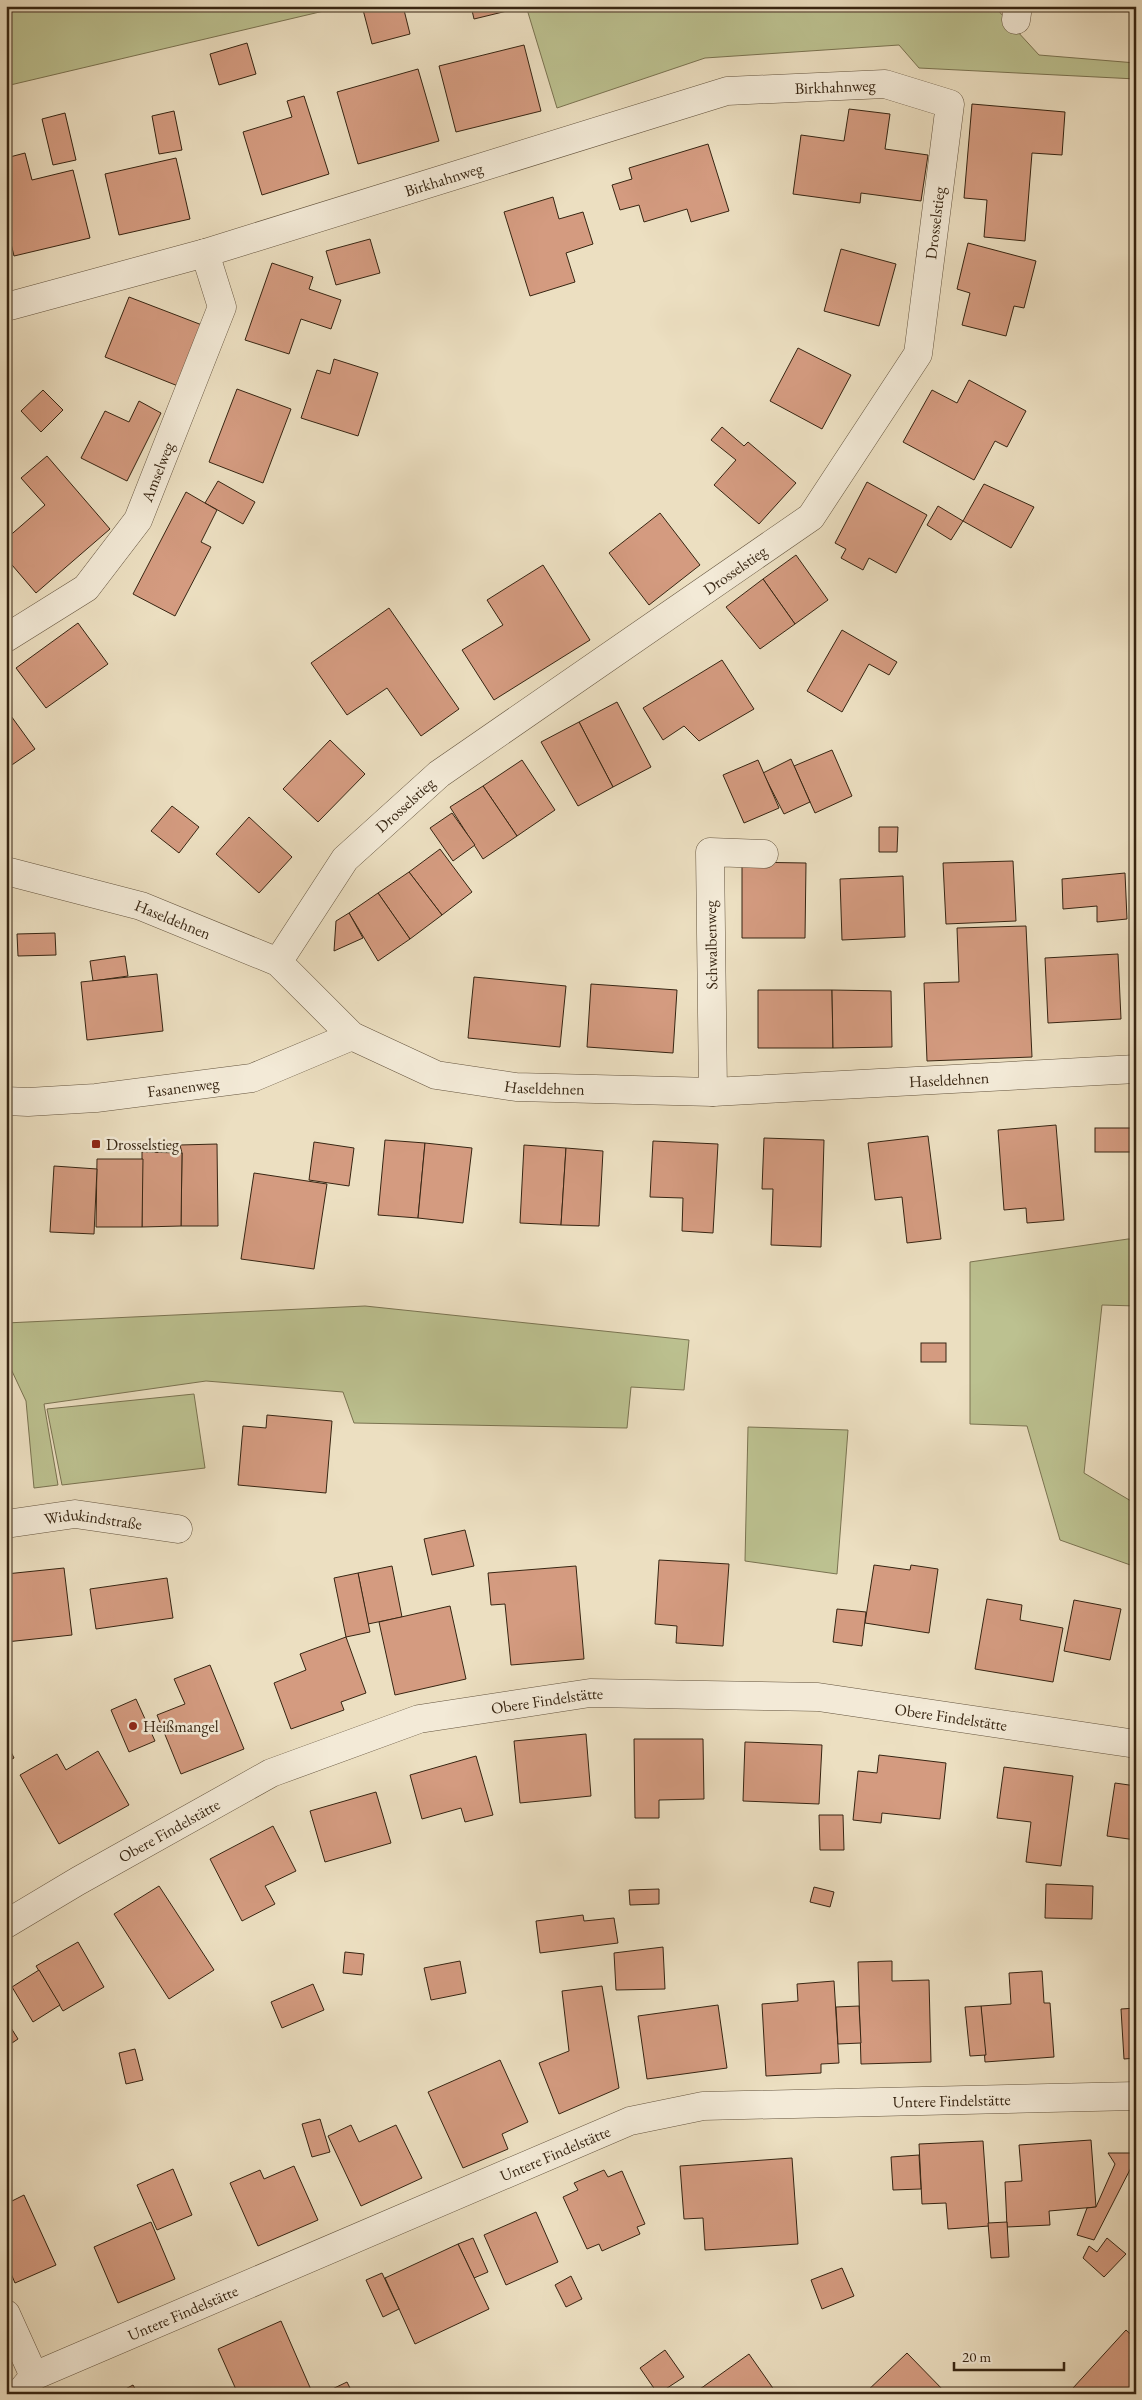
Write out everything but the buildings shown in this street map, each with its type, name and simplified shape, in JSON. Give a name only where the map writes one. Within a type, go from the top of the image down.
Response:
[{"type":"street","name":"Birkhahnweg","points":[[6,306],[205,253],[728,92],[885,84]]},
{"type":"street","name":"Drosselstieg","points":[[278,962],[345,859],[439,774],[811,517],[918,354],[950,104],[885,84]]},
{"type":"street","name":"Amselweg","points":[[6,638],[86,588],[138,520],[222,307],[205,253]]},
{"type":"street","name":"Schwalbenweg","points":[[713,1092],[710,852],[764,854]]},
{"type":"street","name":"Haseldehnen","points":[[6,871],[141,906],[278,962],[352,1036],[436,1075],[516,1088],[713,1092],[1136,1069]]},
{"type":"street","name":"Fasanenweg","points":[[6,1101],[28,1102],[96,1098],[252,1078],[352,1036]]},
{"type":"street","name":"Widukindstraße","points":[[6,1524],[75,1514],[178,1529]]},
{"type":"street","name":"Obere Findelstätte","points":[[6,1924],[78,1881],[271,1773],[419,1719],[590,1692],[818,1697],[1136,1744]]},
{"type":"street","name":"Untere Findelstätte","points":[[26,2385],[630,2121],[703,2106],[1136,2096]]},
{"type":"street","points":[[6,2314],[26,2385]]},
{"type":"green space","points":[[6,6],[345,6],[6,86]]},
{"type":"green space","points":[[526,6],[994,6],[1039,55],[1136,63],[1136,79],[919,68],[899,45],[705,58],[557,108]]},
{"type":"green space","points":[[1136,1239],[1136,1306],[1102,1305],[1084,1473],[1136,1504],[1136,1567],[1060,1540],[1027,1426],[970,1424],[970,1262]]},
{"type":"green space","points":[[365,1306],[689,1340],[684,1390],[631,1387],[627,1428],[354,1423],[343,1392],[206,1381],[44,1404],[58,1485],[34,1488],[26,1401],[11,1369],[6,1369],[6,1323]]},
{"type":"green space","points":[[194,1394],[205,1468],[62,1485],[47,1409]]},
{"type":"green space","points":[[748,1427],[848,1430],[837,1574],[745,1561]]},
{"type":"place","name":"Drosselstieg","points":[[96,1144]]},
{"type":"place","name":"Heißmangel","points":[[133,1726]]}]
